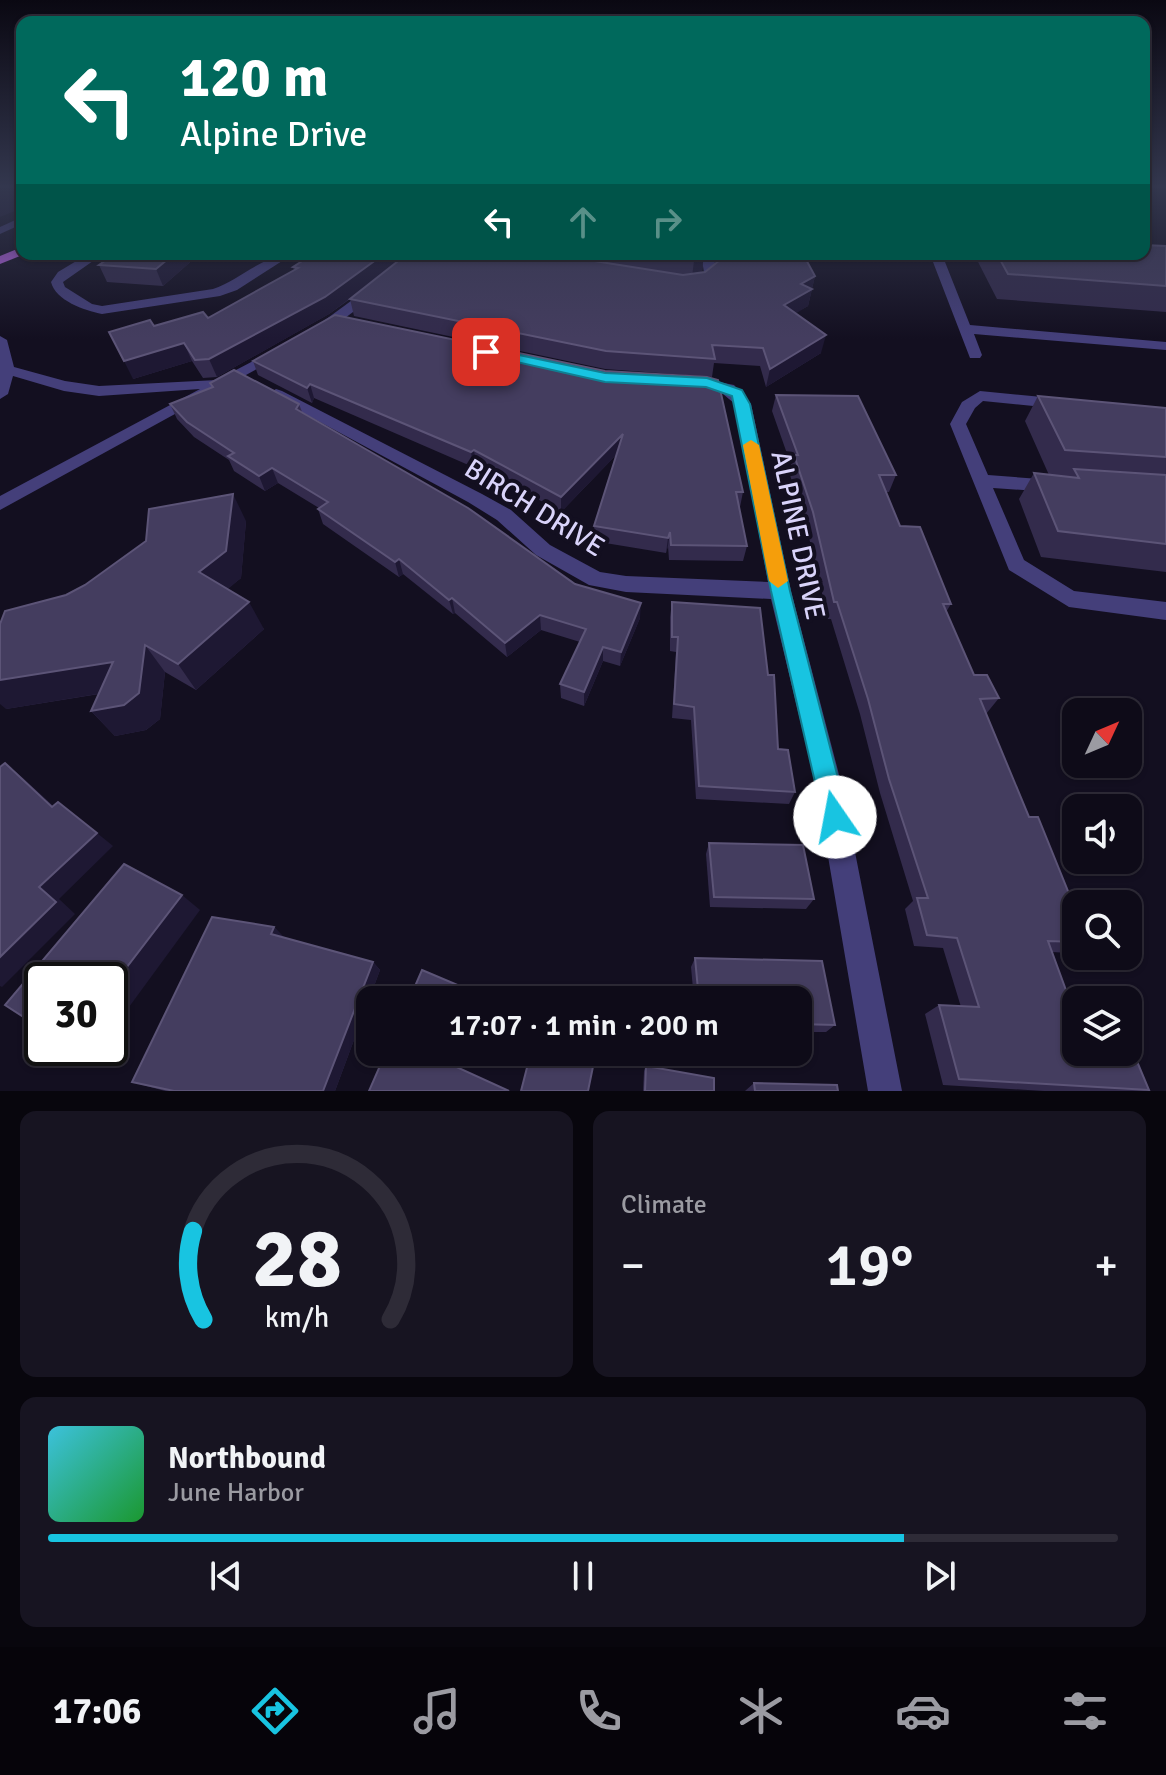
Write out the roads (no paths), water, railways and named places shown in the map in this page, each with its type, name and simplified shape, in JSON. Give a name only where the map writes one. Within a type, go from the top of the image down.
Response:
[{"type":"street","points":[[87,260],[62,275],[57,282],[59,289],[88,307],[102,310],[215,293],[232,287],[277,260]]},
{"type":"street","points":[[681,285],[697,283],[711,273],[708,260]]},
{"type":"street","points":[[939,262],[975,355]]},
{"type":"street","points":[[309,337],[385,282]]},
{"type":"street","points":[[336,320],[366,326]]},
{"type":"street","points":[[965,329],[1166,346]]},
{"type":"street","points":[[0,340],[7,370],[0,394]]},
{"type":"street","points":[[2,501],[287,349]]},
{"type":"street","points":[[7,370],[52,384],[97,391],[151,389],[188,383],[218,385]]},
{"type":"street","name":"BIRCH DRIVE","points":[[239,374],[475,498],[504,515],[543,550],[596,579],[626,584],[780,591]]},
{"type":"street","name":"ALPINE DRIVE","points":[[667,382],[707,383],[737,393],[743,404],[780,591],[829,786],[885,1091]]},
{"type":"street","points":[[1088,407],[980,396],[968,405],[958,424],[1016,565],[1069,599],[1166,611]]},
{"type":"street","points":[[982,481],[1074,487]]}]
